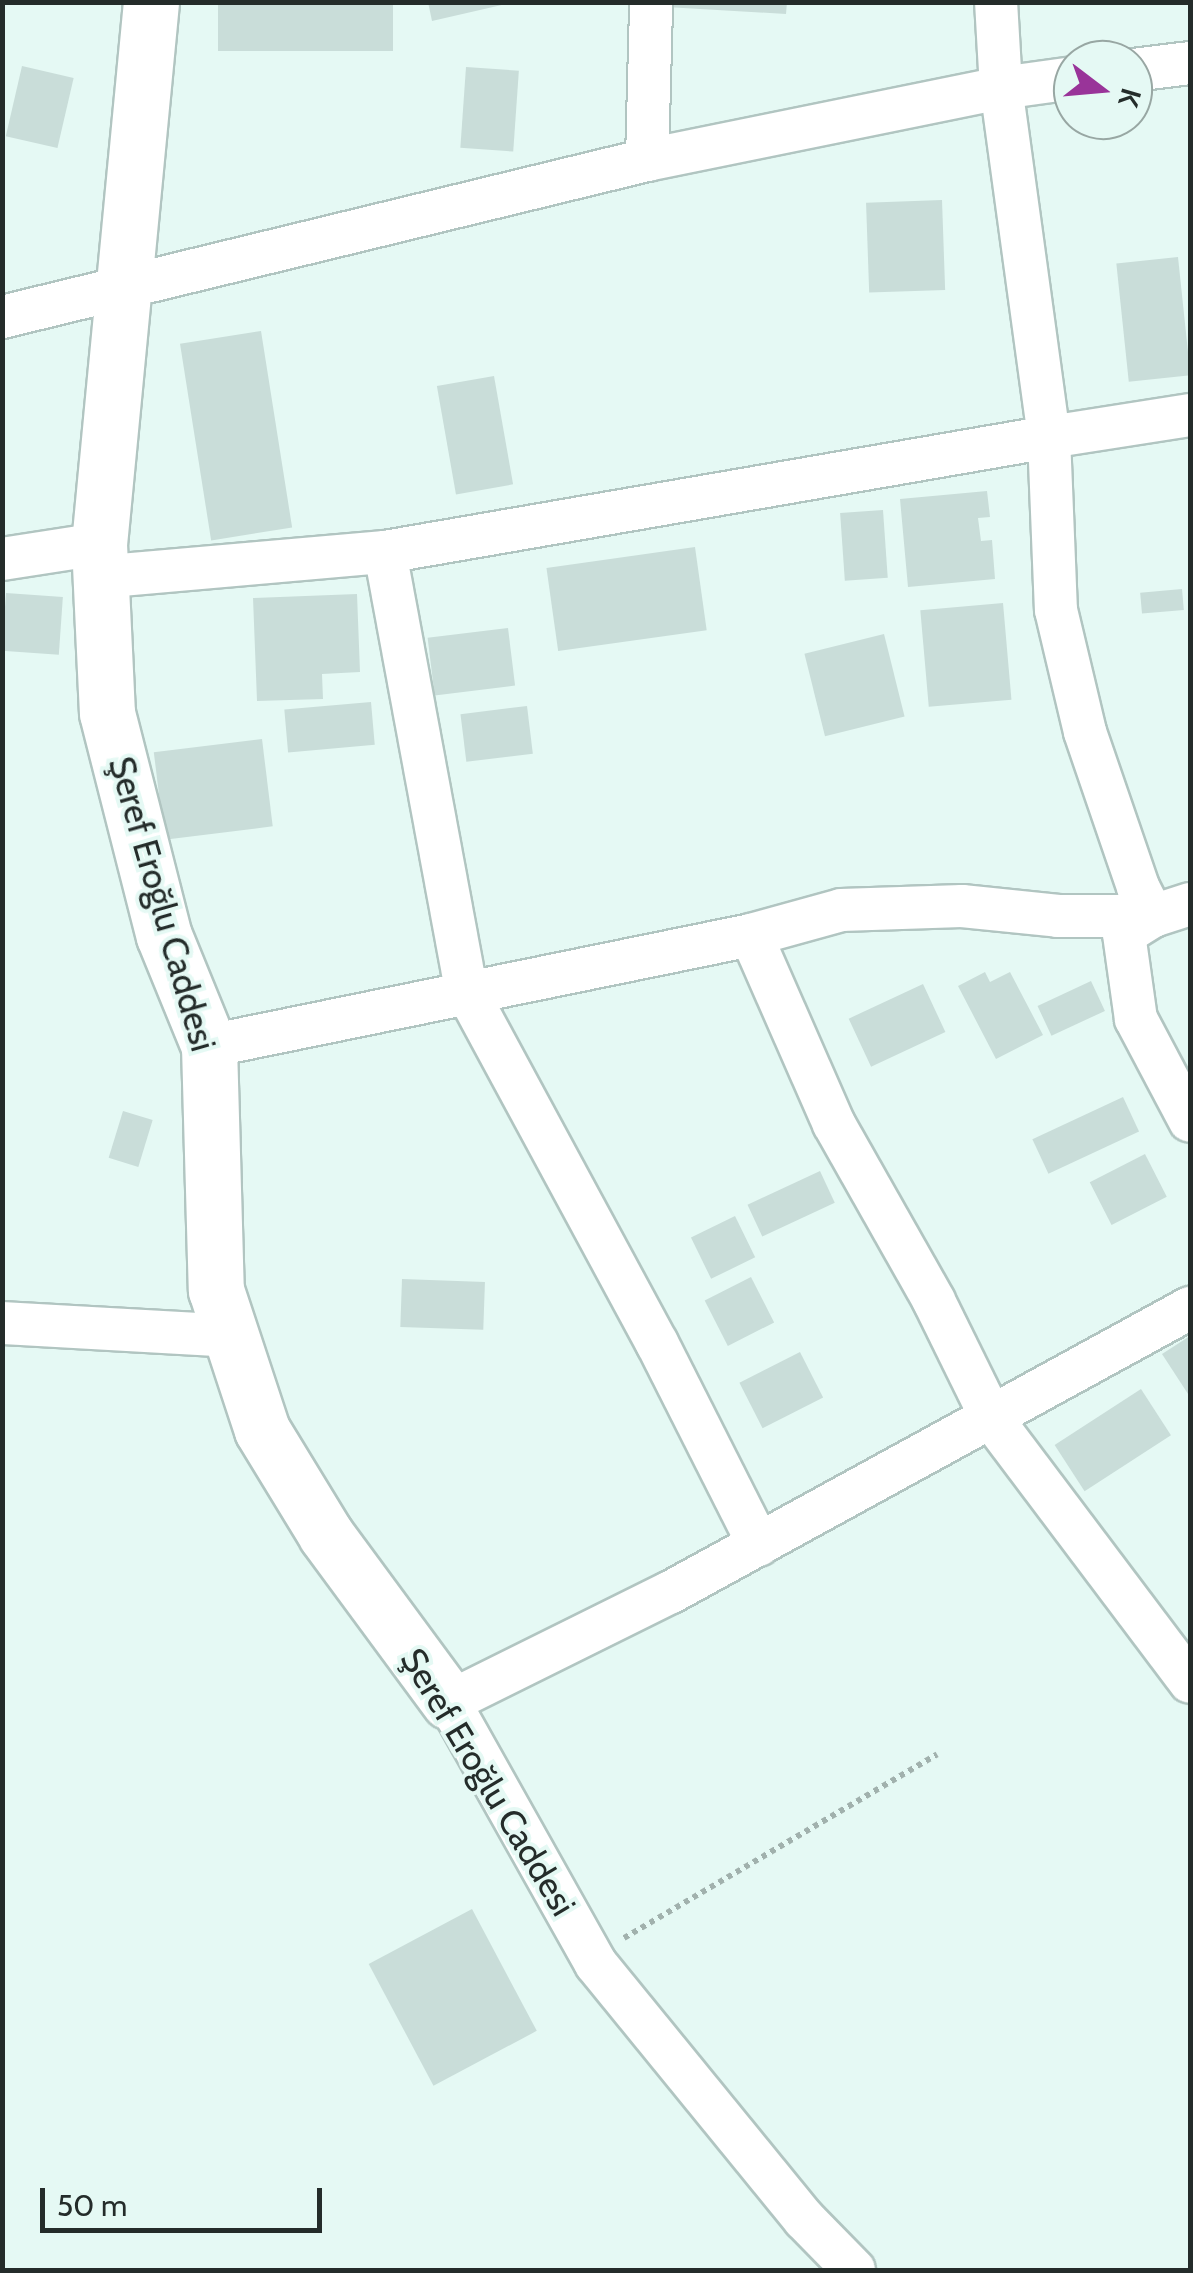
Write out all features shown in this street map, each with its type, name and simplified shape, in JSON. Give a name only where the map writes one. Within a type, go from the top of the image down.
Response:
[{"type":"street","name":"Şeref Eroğlu Caddesi","points":[[151,2],[121,284],[99,561],[107,713],[164,936],[209,1046],[216,1290],[262,1430],[326,1535],[449,1702],[592,1956],[804,2220],[854,2270]]},
{"type":"street","points":[[647,160],[652,2]]},
{"type":"street","points":[[996,2],[1002,88],[1049,437],[1056,610],[1084,732],[1138,887],[1172,910]]},
{"type":"street","points":[[1153,68],[1190,63]]},
{"type":"street","points":[[2,316],[121,284],[647,160],[1053,81]]},
{"type":"street","points":[[2,559],[99,561],[385,552],[1190,415]]},
{"type":"street","points":[[385,552],[466,990],[657,1343],[759,1544]]},
{"type":"street","points":[[209,1046],[751,934],[840,910],[962,906],[1058,916],[1172,910]]},
{"type":"street","points":[[1172,910],[1124,934],[1136,1019],[1190,1121]]},
{"type":"street","points":[[751,934],[834,1124],[934,1301],[992,1419],[1190,1682]]},
{"type":"street","points":[[449,1702],[759,1544],[1190,1308]]},
{"type":"street","points":[[2,1322],[231,1336]]},
{"type":"path","points":[[592,1956],[937,1754]]},
{"type":"building","points":[[218,2],[393,2],[393,51],[218,51]]},
{"type":"building","points":[[428,2],[506,2],[506,4],[432,21]]},
{"type":"building","points":[[666,2],[787,2],[786,14],[666,7]]},
{"type":"building","points":[[22,66],[74,78],[57,148],[6,136]]},
{"type":"building","points":[[466,67],[519,71],[513,151],[460,148]]},
{"type":"building","points":[[942,200],[945,290],[869,293],[866,203]]},
{"type":"building","points":[[1178,257],[1190,375],[1129,382],[1116,263]]},
{"type":"building","points":[[261,331],[292,528],[211,540],[180,344]]},
{"type":"building","points":[[494,376],[513,484],[456,494],[437,386]]},
{"type":"building","points":[[987,491],[990,517],[978,518],[981,541],[992,540],[995,579],[908,587],[900,499]]},
{"type":"building","points":[[883,510],[888,578],[845,581],[840,513]]},
{"type":"building","points":[[695,547],[707,630],[558,651],[546,568]]},
{"type":"building","points":[[1182,589],[1184,610],[1142,614],[1140,593]]},
{"type":"building","points":[[6,593],[63,597],[59,655],[2,651]]},
{"type":"building","points":[[357,594],[360,672],[322,674],[323,699],[257,701],[253,598]]},
{"type":"building","points":[[1003,603],[1011,700],[929,707],[920,610]]},
{"type":"building","points":[[508,628],[515,686],[435,695],[428,638]]},
{"type":"building","points":[[884,634],[905,716],[825,736],[804,654]]},
{"type":"building","points":[[371,702],[375,745],[288,752],[284,710]]},
{"type":"building","points":[[527,706],[533,754],[466,762],[460,714]]},
{"type":"building","points":[[262,739],[273,826],[165,840],[154,752]]},
{"type":"building","points":[[985,972],[990,982],[1010,972],[1043,1035],[996,1059],[958,986]]},
{"type":"building","points":[[1091,981],[1105,1011],[1051,1036],[1038,1006]]},
{"type":"building","points":[[923,984],[945,1032],[871,1067],[849,1019]]},
{"type":"building","points":[[1123,1097],[1139,1131],[1048,1174],[1032,1139]]},
{"type":"building","points":[[123,1111],[153,1120],[138,1167],[109,1158]]},
{"type":"building","points":[[1145,1154],[1167,1197],[1112,1225],[1090,1182]]},
{"type":"building","points":[[820,1171],[835,1203],[762,1237],[747,1205]]},
{"type":"building","points":[[735,1216],[755,1257],[711,1279],[691,1237]]},
{"type":"building","points":[[751,1277],[774,1322],[728,1346],[705,1301]]},
{"type":"building","points":[[402,1279],[485,1282],[483,1330],[400,1327]]},
{"type":"building","points":[[1190,1336],[1190,1397],[1162,1354]]},
{"type":"building","points":[[800,1352],[823,1397],[763,1428],[739,1383]]},
{"type":"building","points":[[1141,1389],[1171,1435],[1085,1491],[1055,1445]]},
{"type":"building","points":[[472,1909],[537,2031],[433,2086],[369,1964]]}]
